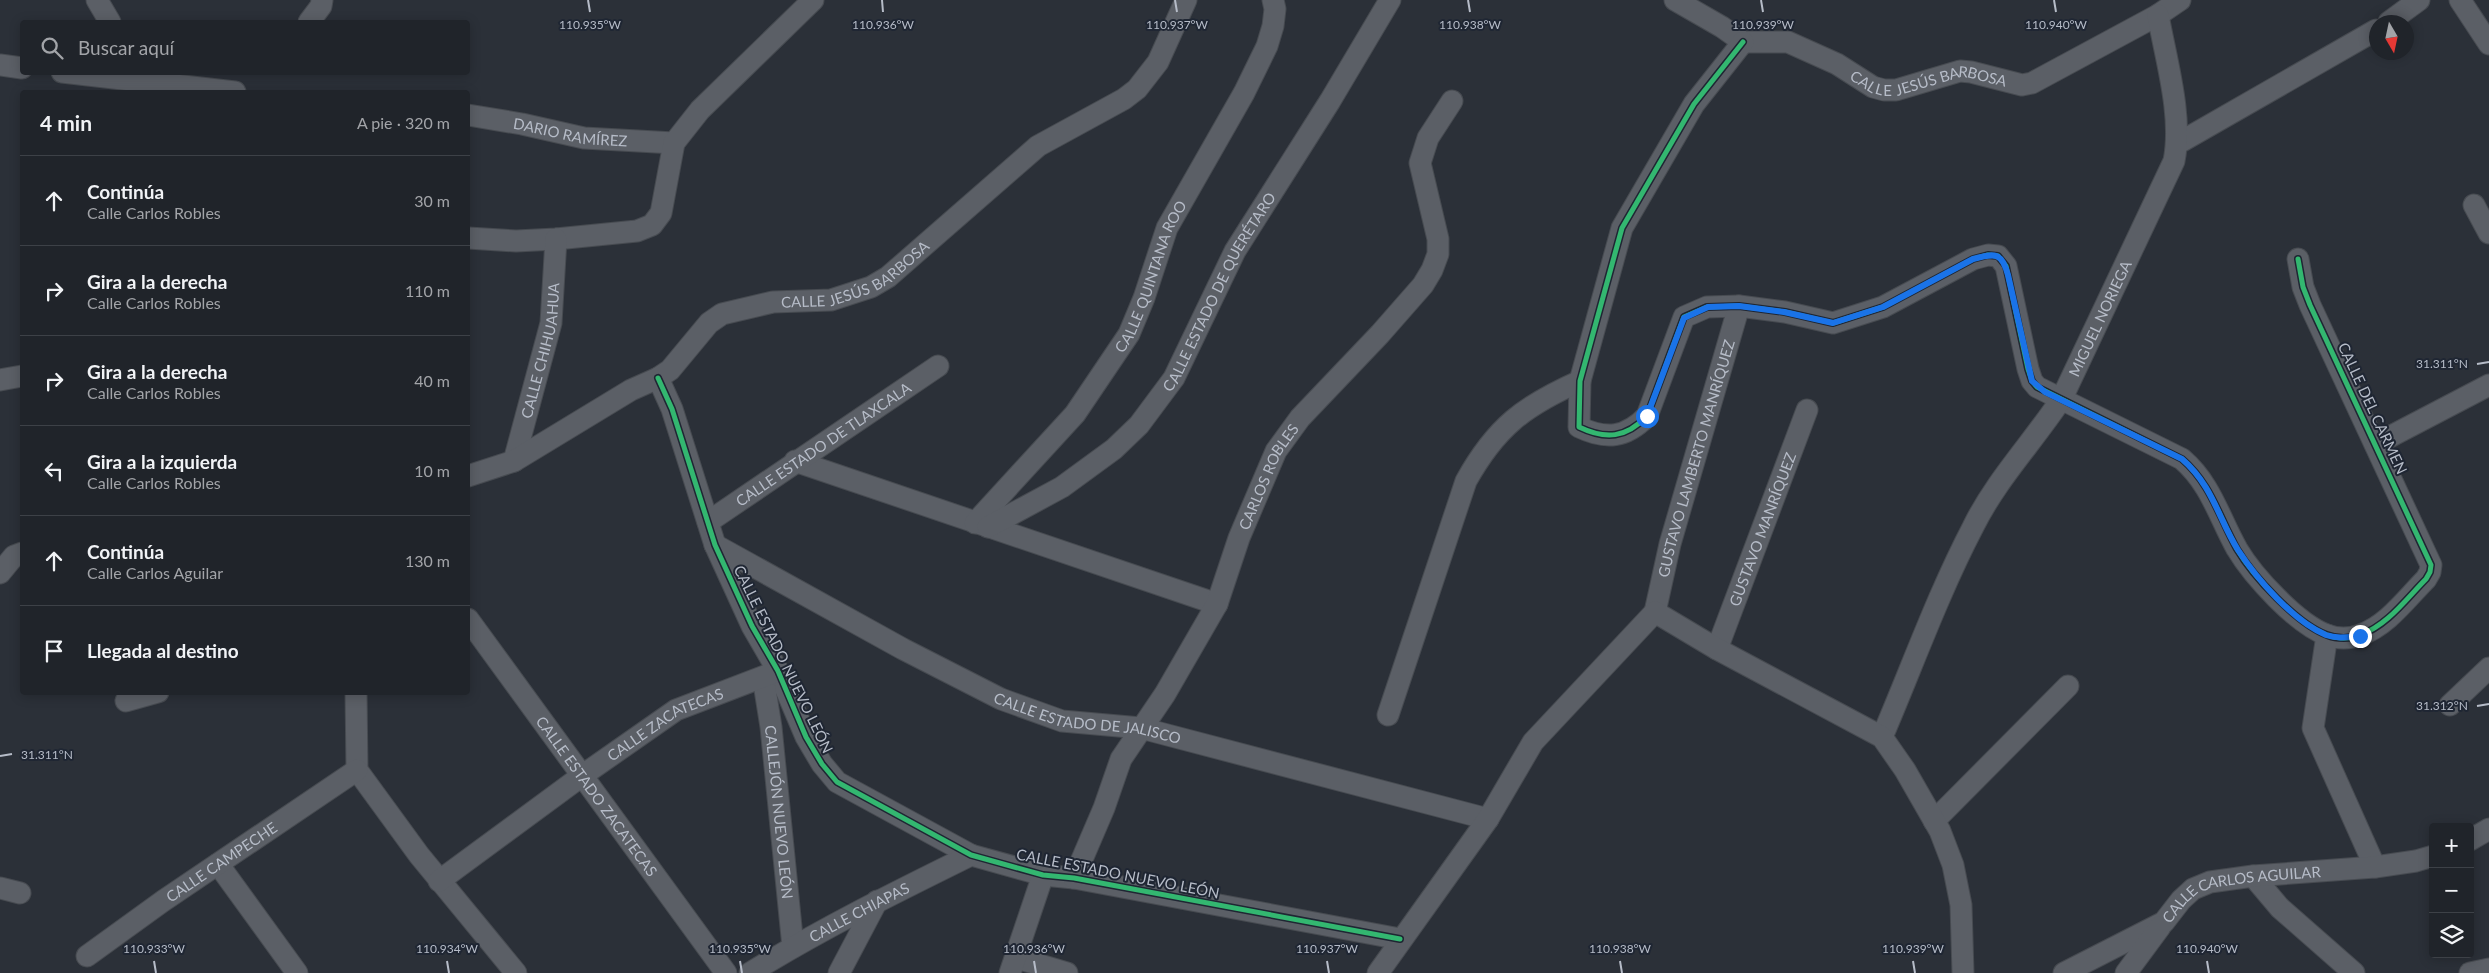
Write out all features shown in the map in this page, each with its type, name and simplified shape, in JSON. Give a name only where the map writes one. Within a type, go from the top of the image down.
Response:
[{"type":"street","points":[[98,0],[109,20]]},
{"type":"street","points":[[311,20],[317,12],[322,0]]},
{"type":"street","points":[[470,238],[516,241],[556,239],[638,231],[656,221],[661,213],[674,143],[700,110],[813,0]]},
{"type":"street","name":"CALLE JESÚS BARBOSA","points":[[470,475],[514,461],[631,390],[658,378],[670,370],[709,323],[722,314],[773,302],[831,300],[871,287],[888,277],[1038,146],[1124,100],[1137,89],[1158,62],[1186,0]]},
{"type":"street","name":"CALLE QUINTANA ROO","points":[[982,525],[1075,414],[1128,334],[1144,298],[1167,228],[1244,93],[1267,46],[1274,17],[1273,0]]},
{"type":"street","name":"CALLE ESTADO DE QUERÉTARO","points":[[982,525],[1062,487],[1114,449],[1139,425],[1174,378],[1235,251],[1330,101],[1390,0]]},
{"type":"street","points":[[1675,0],[1722,27],[1743,42],[1694,104],[1622,228],[1580,381],[1579,427],[1596,435],[1615,435],[1635,428],[1647,416],[1684,318],[1708,307],[1739,306],[1784,312],[1833,323],[1883,307],[1973,259],[1988,255],[1998,256],[2003,260],[2008,275],[2032,381],[2045,392],[2062,398],[2182,459],[2188,464],[2211,493],[2238,549],[2257,575],[2281,602],[2312,627],[2327,635],[2313,728],[2375,867]]},
{"type":"street","name":"CALLE JESÚS BARBOSA","points":[[1743,42],[1788,42],[1837,64],[1873,87],[1884,90],[1896,90],[1960,71],[2022,85],[2041,80],[2180,0]]},
{"type":"street","points":[[2399,15],[2419,0]]},
{"type":"street","points":[[2460,0],[2489,44]]},
{"type":"street","name":"MIGUEL NORIEGA","points":[[1882,737],[1973,526],[1997,486],[2043,427],[2062,398],[2174,161],[2178,144],[2177,123],[2158,14]]},
{"type":"street","points":[[2178,144],[2369,34]]},
{"type":"street","points":[[0,65],[20,68]]},
{"type":"street","points":[[109,75],[141,77],[222,90]]},
{"type":"street","name":"CARLOS ROBLES","points":[[1074,878],[1104,808],[1121,759],[1165,694],[1217,604],[1239,538],[1276,451],[1300,418],[1380,334],[1423,285],[1432,270],[1438,254],[1438,239],[1420,163],[1428,138],[1452,101]]},
{"type":"street","name":"DARIO RAMÍREZ","points":[[470,115],[522,124],[584,138],[674,143]]},
{"type":"street","points":[[2474,205],[2489,233]]},
{"type":"street","name":"CALLE CHIHUAHUA","points":[[514,461],[551,323],[556,239]]},
{"type":"street","name":"CALLE DEL CARMEN","points":[[2298,260],[2303,287],[2310,305],[2431,565],[2426,579],[2379,626],[2360,636],[2341,638],[2327,635]]},
{"type":"street","name":"GUSTAVO LAMBERTO MANRÍQUEZ","points":[[1655,612],[1670,544],[1739,306]]},
{"type":"street","name":"CALLE ESTADO DE TLAXCALA","points":[[708,522],[795,461],[938,366]]},
{"type":"street","points":[[0,380],[20,376]]},
{"type":"street","name":"CALLE ESTADO NUEVO LEÓN","points":[[658,378],[672,410],[715,545],[752,626],[770,674],[822,764],[837,782],[971,855],[1044,874],[1400,939]]},
{"type":"street","points":[[1388,716],[1466,481],[1487,447],[1515,417],[1549,395],[1580,381]]},
{"type":"street","points":[[2376,444],[2489,385]]},
{"type":"street","name":"GUSTAVO MANRÍQUEZ","points":[[1717,649],[1807,410]]},
{"type":"street","points":[[795,461],[1217,604]]},
{"type":"street","name":"CALLE ESTADO DE JALISCO","points":[[715,545],[903,649],[1001,698],[1062,721],[1141,728],[1488,818]]},
{"type":"street","points":[[0,573],[14,556],[20,554]]},
{"type":"street","points":[[1378,973],[1400,939],[1488,818],[1533,742],[1655,612],[1717,649],[1882,737],[1905,770],[1934,821],[1953,865],[1962,905],[1963,973]]},
{"type":"street","name":"CALLE ESTADO ZACATECAS","points":[[470,622],[726,973]]},
{"type":"street","points":[[2450,705],[2489,668]]},
{"type":"street","name":"CALLE ZACATECAS","points":[[439,881],[582,775],[676,710],[770,674]]},
{"type":"street","name":"CALLEJÓN NUEVO LEÓN","points":[[770,674],[771,727],[793,947]]},
{"type":"street","points":[[1934,821],[2068,686]]},
{"type":"street","points":[[126,701],[147,695]]},
{"type":"street","points":[[356,695],[357,770],[439,881],[516,973]]},
{"type":"street","name":"CALLE CAMPECHE","points":[[87,956],[357,770]]},
{"type":"street","points":[[2474,838],[2489,829]]},
{"type":"street","name":"CALLE CHIAPAS","points":[[750,973],[877,901],[971,855]]},
{"type":"street","name":"CALLE CARLOS AGUILAR","points":[[2064,973],[2164,922],[2181,900],[2193,889],[2210,882],[2253,876],[2375,867],[2429,857]]},
{"type":"street","points":[[218,864],[297,973]]},
{"type":"street","points":[[1044,874],[1013,965],[1067,973]]},
{"type":"street","points":[[2253,876],[2280,908],[2351,972]]},
{"type":"street","points":[[839,973],[877,901]]},
{"type":"street","points":[[2126,973],[2164,922]]},
{"type":"street","points":[[2470,973],[2489,969]]},
{"type":"cycle path","points":[[1743,42],[1694,104],[1622,228],[1580,381],[1579,427],[1598,434],[1615,435],[1631,429],[1647,416],[1684,317],[1707,307],[1739,306],[1785,312],[1833,323],[1883,307],[1973,259],[1988,255],[1998,256],[2006,266],[2028,369],[2032,381],[2037,387],[2182,459],[2200,479],[2214,501],[2244,560],[2277,598],[2315,629],[2327,635],[2348,638],[2370,631],[2396,611],[2426,579],[2431,565],[2310,305],[2303,287],[2298,259]]},
{"type":"cycle path","points":[[658,378],[672,409],[715,545],[752,626],[778,671],[806,737],[822,764],[837,782],[971,855],[1043,875],[1074,878],[1400,939]]},
{"type":"route","points":[[1647,416],[1674,340],[1684,318],[1708,307],[1739,306],[1784,312],[1833,323],[1883,307],[1973,259],[1988,255],[1998,256],[2006,266],[2028,369],[2032,381],[2037,387],[2182,459],[2203,480],[2238,549],[2257,575],[2281,602],[2312,627],[2327,635],[2341,638],[2360,636]]}]
